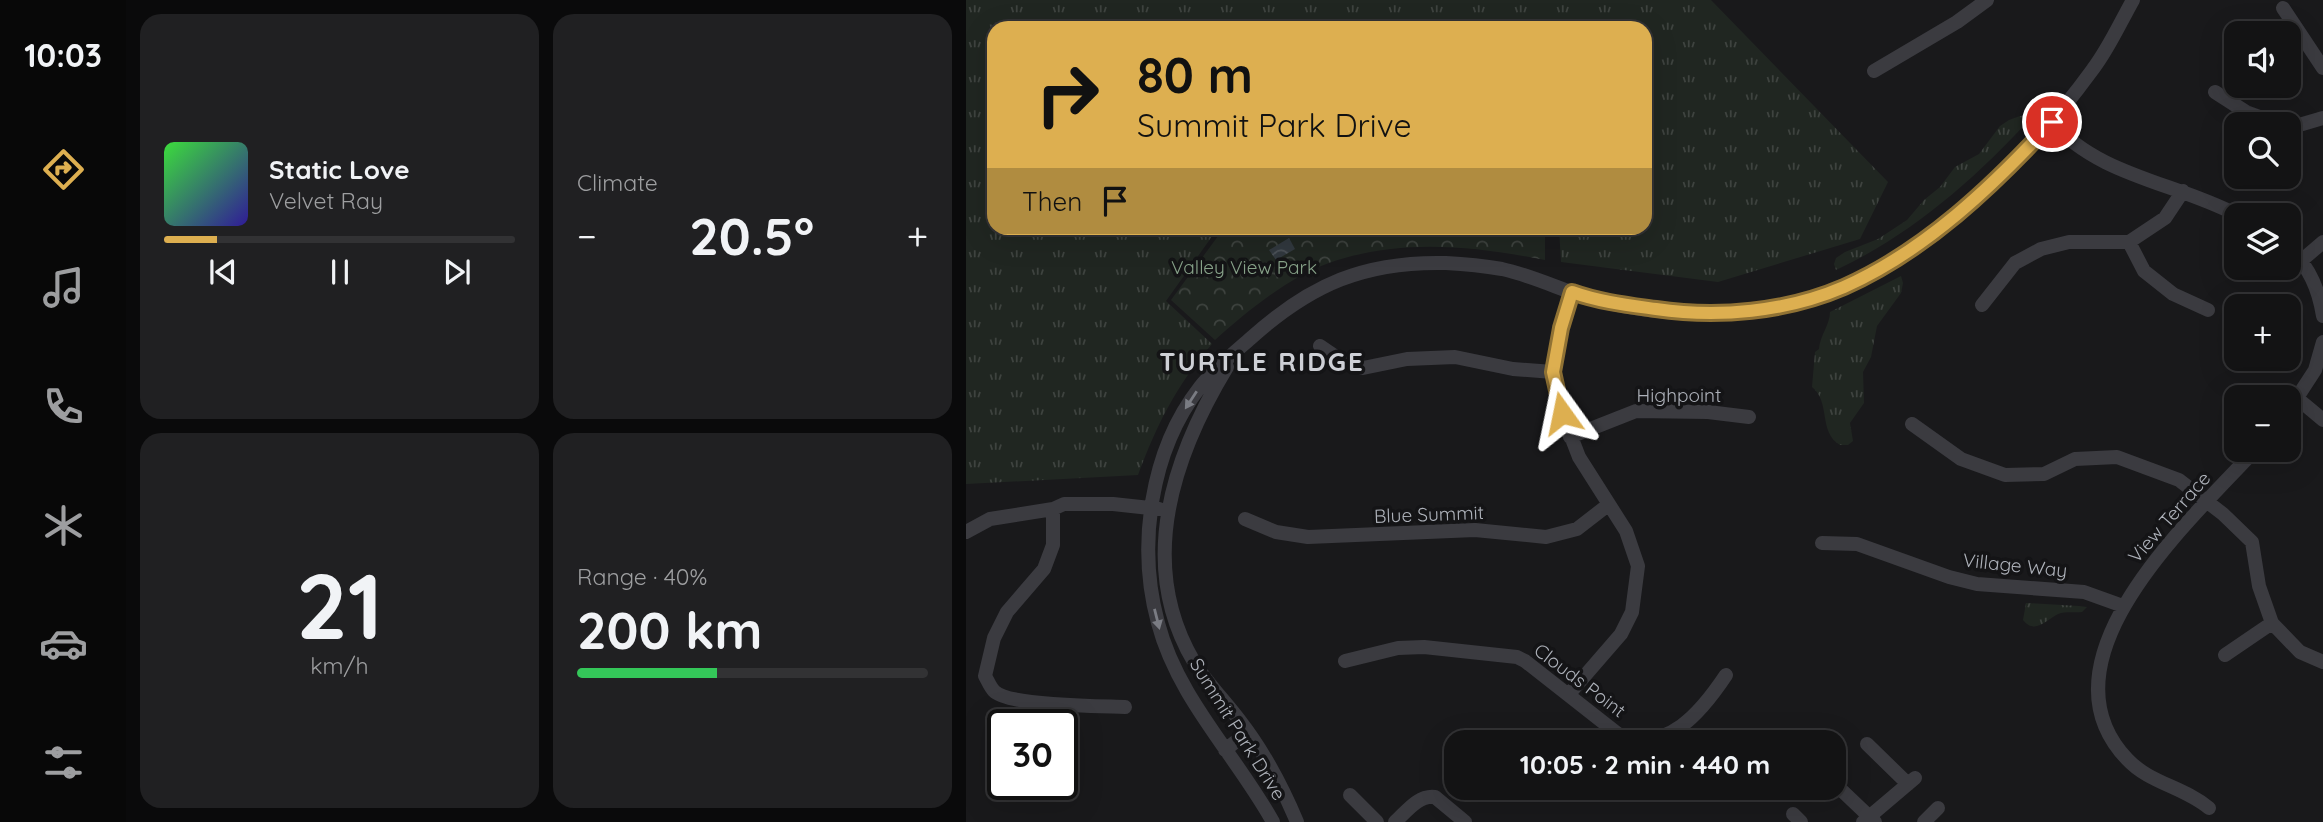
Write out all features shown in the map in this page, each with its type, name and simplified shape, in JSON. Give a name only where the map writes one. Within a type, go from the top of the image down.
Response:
[{"type":"street","points":[[1874,71],[1957,22],[1987,0]]},
{"type":"street","name":"Summit Park Drive","points":[[1273,822],[1185,689],[1157,623],[1148,556],[1152,508],[1165,452],[1185,410],[1201,385],[1237,350],[1273,318],[1314,292],[1351,275],[1386,265],[1447,263],[1503,269],[1608,303],[1678,312],[1737,313],[1807,299],[1844,287],[1886,264],[1940,227],[2006,171],[2052,122],[2096,66],[2133,0]]},
{"type":"street","points":[[2283,8],[2323,68]]},
{"type":"street","points":[[2215,92],[2246,112]]},
{"type":"street","points":[[2301,124],[2323,118]]},
{"type":"street","points":[[2052,122],[2077,145],[2092,154],[2133,174],[2183,191],[2224,209]]},
{"type":"street","points":[[1982,305],[2015,263],[2041,249],[2069,242],[2129,242],[2165,218],[2183,191]]},
{"type":"street","points":[[2129,242],[2144,271],[2173,294],[2208,310]]},
{"type":"street","points":[[2323,242],[2302,260],[2316,287],[2323,316]]},
{"type":"street","points":[[1569,694],[1621,634],[1632,612],[1638,566],[1626,531],[1579,457],[1562,413],[1553,372],[1561,328],[1572,292]]},
{"type":"street","points":[[2301,392],[2315,370],[2323,342]]},
{"type":"street","points":[[1320,346],[1345,363],[1363,368],[1407,359],[1455,357],[1513,369],[1553,372]]},
{"type":"street","name":"Summit Park Drive","points":[[1237,350],[1192,431],[1178,468],[1167,510],[1167,591],[1180,633],[1194,662],[1248,732],[1280,783],[1297,822]]},
{"type":"street","points":[[2301,409],[2323,420]]},
{"type":"street","name":"Highpoint","points":[[1570,437],[1636,411],[1708,412],[1749,417]]},
{"type":"street","points":[[1912,424],[1961,459],[2005,475],[2044,474],[2076,459],[2117,457],[2179,480],[2252,542],[2259,586],[2272,623],[2300,652],[2323,662]]},
{"type":"street","name":"View Terrace","points":[[2209,808],[2193,796],[2159,782],[2126,759],[2110,735],[2101,708],[2099,679],[2104,650],[2123,606],[2164,548],[2244,462]]},
{"type":"street","points":[[966,532],[990,519],[1064,505],[1113,504],[1167,510]]},
{"type":"street","name":"Blue Summit","points":[[1245,519],[1276,532],[1308,537],[1475,530],[1546,537],[1577,529],[1608,505]]},
{"type":"street","points":[[1053,509],[1053,545],[1044,569],[1007,612],[994,638],[985,676],[994,691],[1004,697],[1125,707]]},
{"type":"street","name":"Village Way","points":[[1822,542],[1857,544],[1949,577],[1977,584],[2084,592],[2123,606]]},
{"type":"street","points":[[2225,655],[2272,623]]},
{"type":"street","name":"Clouds Point","points":[[1345,661],[1398,648],[1424,647],[1500,653],[1525,661],[1618,734],[1633,739],[1670,733],[1687,724],[1726,675]]},
{"type":"street","points":[[1225,750],[1248,732]]},
{"type":"street","points":[[1846,796],[1869,820],[1911,781],[1867,744]]},
{"type":"street","points":[[1259,799],[1280,783]]},
{"type":"street","points":[[1350,796],[1377,822]]},
{"type":"street","points":[[1395,822],[1419,800],[1436,797],[1460,820]]},
{"type":"street","points":[[1924,822],[1938,808]]},
{"type":"green space","points":[[966,0],[1711,0],[1888,182],[1860,239],[1718,282],[1561,262],[1559,235],[1652,235],[1652,21],[987,21],[987,235],[1213,235],[1166,301],[1212,344],[1169,406],[1138,475],[966,484]]},
{"type":"green space","points":[[2020,116],[2031,118],[1987,163],[1941,204],[1890,240],[1836,270],[1836,258],[1878,239],[1907,220],[1924,200],[1940,187],[1955,167],[1979,154],[2000,126]]},
{"type":"green space","name":"Valley View Park","points":[[1219,235],[1545,235],[1545,260],[1464,248],[1410,247],[1356,255],[1329,263],[1284,286],[1215,340],[1171,300]]},
{"type":"green space","points":[[1901,276],[1901,293],[1877,326],[1871,357],[1863,372],[1864,403],[1850,423],[1853,441],[1848,445],[1840,445],[1829,433],[1821,401],[1812,387],[1815,352],[1819,349],[1830,312]]},
{"type":"green space","points":[[2026,603],[2087,607],[2082,612],[2061,613],[2040,625],[2032,626],[2023,620]]},
{"type":"water","points":[[1289,238],[1295,249],[1276,260],[1269,250]]},
{"type":"district","name":"TURTLE RIDGE","points":[[1262,361]]},
{"type":"route","points":[[1562,413],[1553,372],[1561,328],[1572,292],[1608,303],[1678,312],[1737,313],[1783,305],[1844,287],[1886,264],[1940,227],[2006,171],[2052,122]]}]
